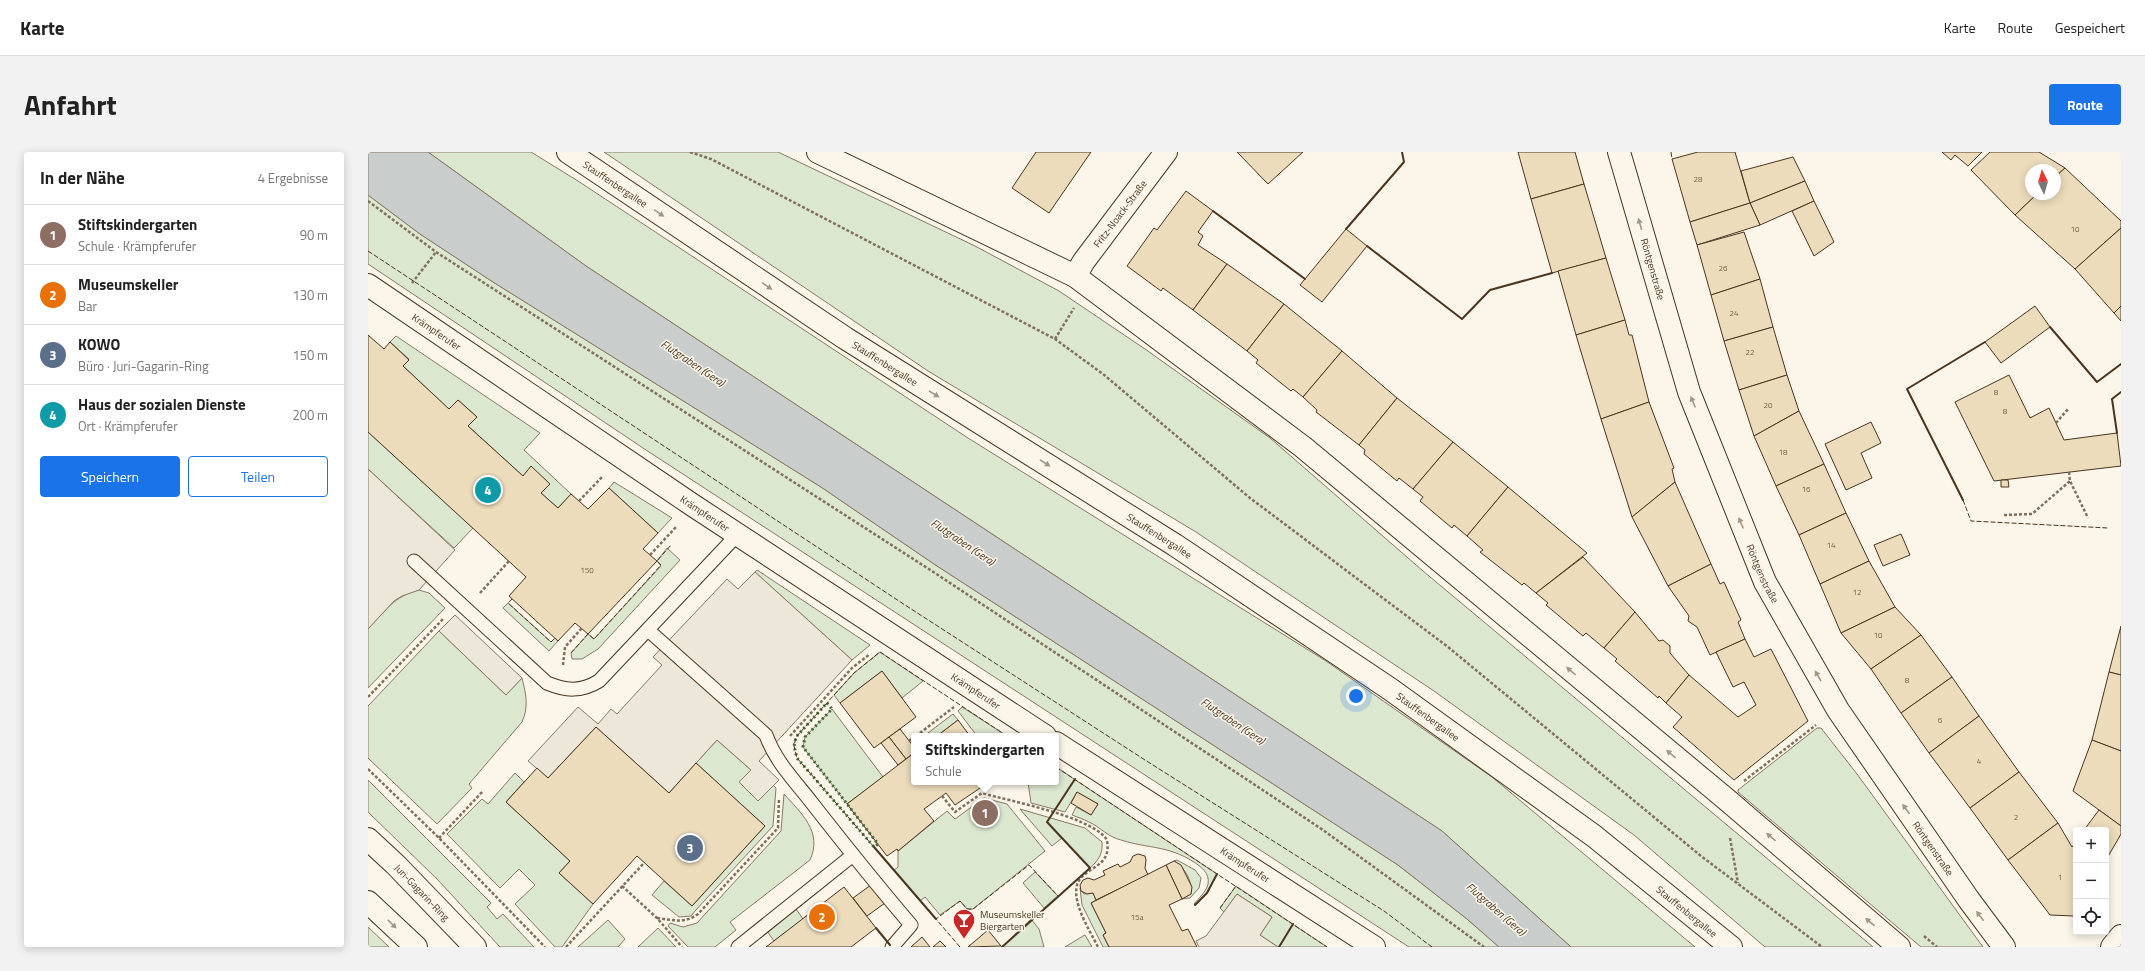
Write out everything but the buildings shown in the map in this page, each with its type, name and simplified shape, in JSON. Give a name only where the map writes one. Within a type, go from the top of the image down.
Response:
[{"type":"main road","name":"Stauffenbergallee","points":[[568,152],[845,338],[1175,545],[1390,689],[1594,836],[1732,947]]},
{"type":"main road","points":[[818,152],[1075,276],[1303,447],[1726,799],[1899,947]]},
{"type":"main road","name":"Fritz-Noack-Straße","points":[[1075,276],[1166,152]]},
{"type":"main road","name":"Röntgenstraße","points":[[1619,152],[1689,392],[1765,582],[1838,710],[1960,888],[2004,947]]},
{"type":"main road","name":"Krämpferufer","points":[[368,285],[622,457],[1040,733]]},
{"type":"main road","name":"Krämpferufer","points":[[1059,745],[1374,947]]},
{"type":"main road","name":"Juri-Gagarin-Ring","points":[[368,839],[396,865],[475,947]]},
{"type":"main road","points":[[368,902],[416,947]]},
{"type":"main road","points":[[2112,947],[2121,936]]},
{"type":"lane","points":[[414,561],[547,683],[560,689],[580,689],[590,687],[599,682],[738,534]]},
{"type":"lane","points":[[648,630],[766,735],[772,751],[853,855],[911,925],[892,947]]},
{"type":"lane","points":[[738,947],[853,855]]},
{"type":"path","points":[[690,152],[711,160],[1055,340],[1103,374],[1250,498],[1448,647],[1701,856],[1822,947]]},
{"type":"path","points":[[368,202],[436,252],[935,573],[1322,830],[1484,947]]},
{"type":"path","points":[[397,305],[436,252]]},
{"type":"path","points":[[1055,340],[1078,301],[1075,276]]},
{"type":"path","points":[[2056,423],[2068,409]]},
{"type":"path","points":[[579,501],[622,457]]},
{"type":"path","points":[[2069,472],[2070,481],[2088,518]]},
{"type":"path","points":[[2004,515],[2032,514],[2070,481]]},
{"type":"path","points":[[650,555],[665,539]]},
{"type":"path","points":[[494,578],[510,561]]},
{"type":"path","points":[[368,697],[459,602]]},
{"type":"path","points":[[565,647],[582,628]]},
{"type":"path","points":[[920,733],[962,701],[971,687]]},
{"type":"path","points":[[1726,799],[1735,787],[1838,710]]},
{"type":"path","points":[[368,769],[439,838],[545,947]]},
{"type":"path","points":[[439,838],[483,791]]},
{"type":"path","points":[[942,796],[955,812],[982,793],[1088,825],[1106,838],[1108,845],[1105,858],[1081,878],[1076,885],[1078,907],[1098,947]]},
{"type":"path","points":[[566,947],[644,863]]},
{"type":"path","points":[[622,886],[657,918],[682,947]]},
{"type":"green space","points":[[428,152],[531,152],[578,181],[968,438],[1326,661],[1492,777],[1695,947],[1571,947],[1442,831],[586,266]]},
{"type":"green space","points":[[604,152],[778,152],[975,246],[1059,291],[1145,349],[1270,438],[1423,571],[1873,947],[1765,947],[1634,835],[1434,691],[1196,532],[928,371]]},
{"type":"green space","points":[[368,195],[420,234],[493,282],[821,487],[934,564],[1398,865],[1467,919],[1499,947],[1409,947],[646,450],[368,264]]},
{"type":"green space","points":[[396,336],[540,433],[524,450],[571,494],[558,508],[541,493],[550,484],[531,467],[523,476],[468,426],[476,416],[458,400],[449,409],[403,366],[409,359],[390,342]]},
{"type":"green space","points":[[368,432],[473,528],[454,548],[368,469]]},
{"type":"green space","points":[[614,482],[672,518],[658,533],[609,488]]},
{"type":"green space","points":[[667,548],[680,560],[598,649],[582,659],[572,659],[571,653],[588,634],[594,639],[661,566],[657,561]]},
{"type":"green space","points":[[757,570],[870,645],[852,660],[755,572]]},
{"type":"green space","points":[[419,590],[429,593],[445,608],[368,688],[368,629],[396,600]]},
{"type":"green space","points":[[508,603],[551,642],[555,638],[558,641],[549,651],[503,608]]},
{"type":"green space","points":[[439,631],[506,695],[522,678],[526,695],[526,711],[522,722],[469,784],[472,788],[437,824],[368,758],[368,706]]},
{"type":"green space","points":[[880,652],[923,681],[902,698],[882,671],[840,703],[834,695],[854,673]]},
{"type":"green space","points":[[962,707],[1002,733],[975,733],[958,711]]},
{"type":"green space","points":[[832,709],[883,777],[847,804],[803,747],[805,737]]},
{"type":"green space","points":[[953,714],[958,720],[941,733],[928,733]]},
{"type":"green space","points":[[1817,728],[1821,728],[1857,774],[1983,947],[1921,947],[1738,792],[1738,790]]},
{"type":"green space","points":[[717,740],[751,770],[758,800],[773,785],[776,788],[773,826],[691,916],[679,917],[652,895],[664,881],[692,906],[765,826],[696,763]]},
{"type":"green space","points":[[1059,769],[1217,874],[1207,893],[1195,905],[1194,904],[1206,890],[1208,877],[1194,862],[1166,850],[1116,839],[1093,824],[1072,815],[1076,807],[1091,815],[1098,804],[1077,792],[1065,812],[1031,803],[1028,785],[1059,785]]},
{"type":"green space","points":[[515,773],[524,782],[506,802],[570,861],[559,873],[593,904],[562,947],[555,947],[515,904],[535,885],[519,869],[500,888],[447,834],[482,799],[488,804]]},
{"type":"green space","points":[[368,780],[491,903],[487,907],[497,919],[503,914],[534,947],[500,947],[437,879],[368,812]]},
{"type":"green space","points":[[784,794],[803,816],[812,832],[814,841],[810,860],[730,922],[736,930],[715,947],[688,947],[668,926],[670,923],[683,927],[697,923],[781,831]]},
{"type":"green space","points":[[984,798],[1007,804],[1045,851],[973,909],[967,909],[960,901],[940,915],[925,897],[920,901],[894,870],[898,867],[898,851],[947,811],[955,819]]},
{"type":"green space","points":[[1020,809],[1085,828],[1102,842],[1102,850],[1096,862],[1090,868],[1062,838],[1052,846]]},
{"type":"green space","points":[[1177,860],[1195,870],[1201,878],[1199,888],[1190,898],[1182,899],[1191,894],[1191,885],[1185,871],[1174,861]]},
{"type":"green space","points":[[1035,872],[1058,896],[1044,908],[1023,883]]},
{"type":"green space","points":[[1236,886],[1327,947],[1278,947],[1260,935],[1272,917],[1237,894],[1224,912],[1220,908]]},
{"type":"green space","points":[[1080,888],[1084,894],[1093,893],[1096,900],[1091,903],[1106,933],[1103,935],[1109,947],[1103,947],[1082,905]]},
{"type":"green space","points":[[796,909],[803,919],[774,941],[767,931]]},
{"type":"green space","points":[[1031,919],[1039,929],[1044,947],[1002,947]]},
{"type":"green space","points":[[608,920],[625,939],[618,947],[578,947]]},
{"type":"green space","points":[[368,927],[389,947],[368,947]]},
{"type":"green space","points":[[658,928],[676,947],[638,947]]},
{"type":"green space","points":[[1085,935],[1092,947],[1065,947],[1083,936]]},
{"type":"shaded area","points":[[368,469],[455,550],[419,590],[402,596],[394,601],[368,629]]},
{"type":"shaded area","points":[[755,572],[852,660],[759,761],[779,780],[758,801],[739,782],[751,770],[717,740],[669,793],[596,727],[548,778],[528,761],[578,707],[598,724],[611,709],[617,714],[662,665],[653,657],[727,579],[738,589]]},
{"type":"shaded area","points":[[455,615],[522,678],[506,695],[439,631]]},
{"type":"shaded area","points":[[1237,894],[1272,917],[1260,935],[1278,947],[1199,947],[1196,941],[1206,936]]},
{"type":"water","name":"Flutgraben (Gera)","points":[[368,152],[428,152],[586,266],[1442,831],[1571,947],[1499,947],[1467,919],[1398,865],[934,564],[821,487],[493,282],[420,234],[368,195]]},
{"type":"hedge","points":[[827,703],[832,709],[805,737],[803,747],[878,844],[874,847],[797,758],[794,746],[796,737],[827,703]]},
{"type":"fence","points":[[1671,152],[1672,159]]},
{"type":"fence","points":[[368,251],[905,605],[1145,760],[1384,911],[1432,947]]},
{"type":"fence","points":[[1963,500],[1971,521],[2108,528]]},
{"type":"fence","points":[[571,653],[588,634],[594,639],[661,565],[657,561],[671,545]]},
{"type":"fence","points":[[512,599],[508,603],[551,642],[555,638]]},
{"type":"fence","points":[[874,847],[797,758],[794,746],[796,737],[854,673],[880,652],[1002,733]]},
{"type":"fence","points":[[1059,769],[1327,947]]},
{"type":"fence","points":[[960,947],[936,919],[960,901],[967,909],[973,909],[1029,865],[1058,896]]},
{"type":"fence","points":[[1220,908],[1236,886]]},
{"type":"wall","points":[[1346,229],[1404,162],[1402,152]]},
{"type":"wall","points":[[1213,211],[1305,279]]},
{"type":"wall","points":[[1367,246],[1462,319],[1490,290],[1552,273]]},
{"type":"wall","points":[[2050,327],[2097,382],[2121,364]]},
{"type":"wall","points":[[1963,500],[1907,389],[1985,342]]},
{"type":"wall","points":[[2117,433],[2112,399],[2121,392]]},
{"type":"wall","points":[[1002,947],[1090,868],[1047,822],[1075,779]]},
{"type":"wall","points":[[874,847],[936,919]]},
{"type":"wall","points":[[1195,905],[1207,893],[1217,874]]},
{"type":"wall","points":[[1279,947],[1293,924]]},
{"type":"wall","points":[[876,928],[890,945]]},
{"type":"place","name":"Haus der sozialen Dienste","points":[[488,490]]},
{"type":"place","name":"Stiftskindergarten","points":[[985,813]]},
{"type":"place","name":"KOWO","points":[[690,848]]},
{"type":"place","name":"Museumskeller","points":[[822,917]]},
{"type":"place","name":"Museumskeller Biergarten","points":[[964,940]]}]
